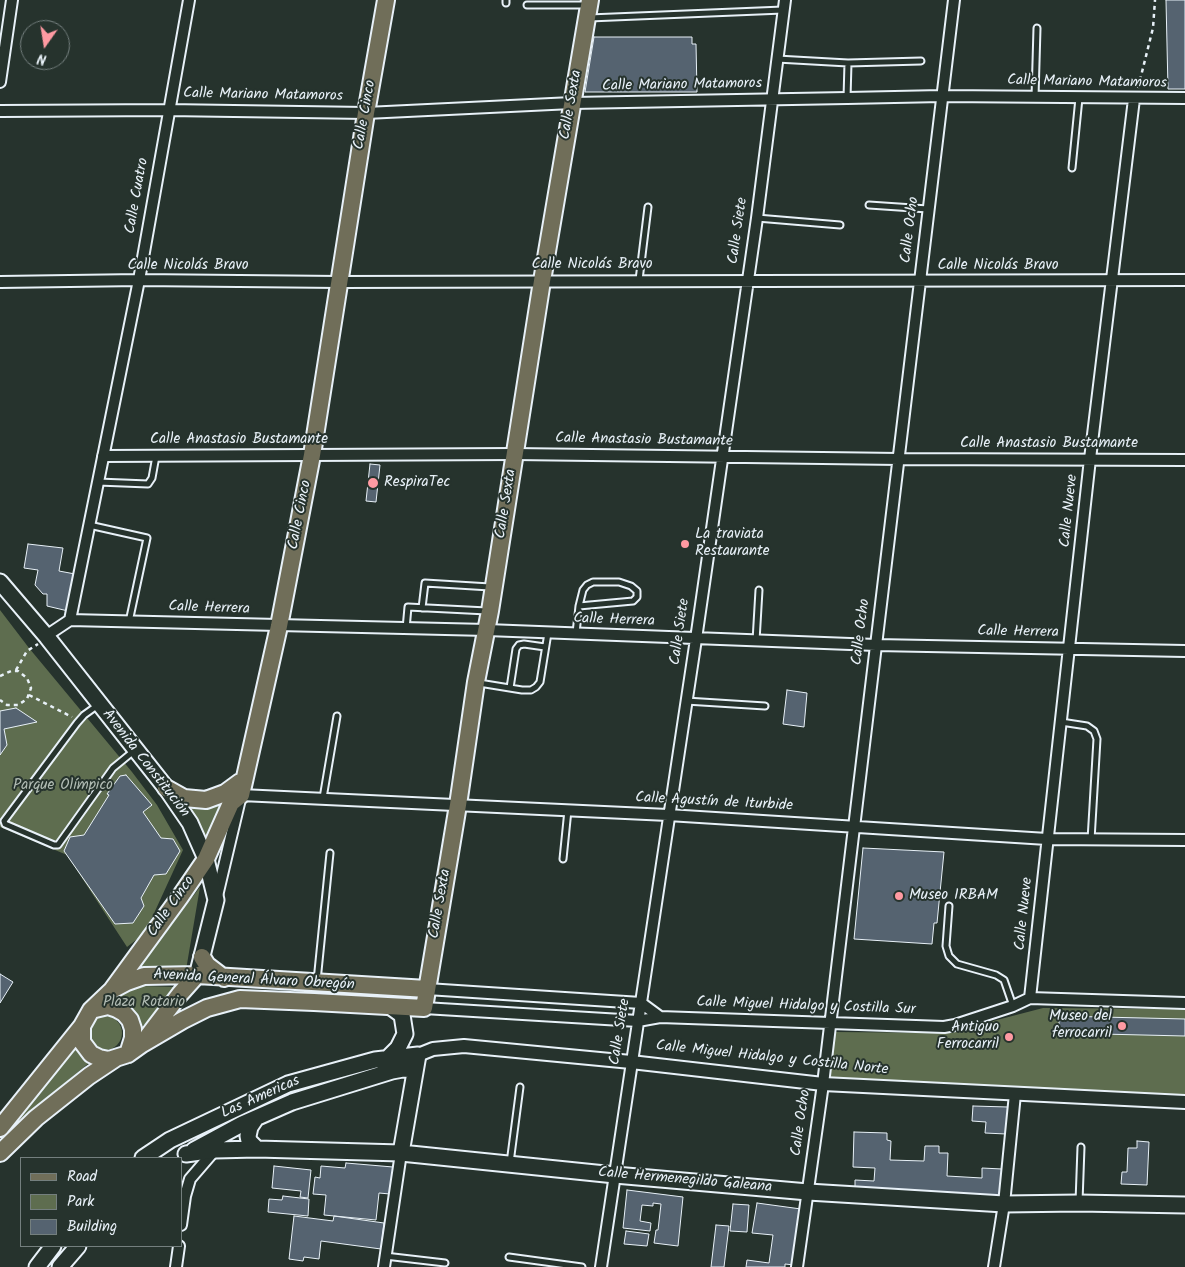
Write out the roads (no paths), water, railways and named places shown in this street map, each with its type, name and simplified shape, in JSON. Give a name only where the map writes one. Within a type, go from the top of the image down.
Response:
[{"type":"main road","name":"Calle Cinco","points":[[112,990],[174,908],[206,858],[231,803],[233,794],[246,778],[279,626],[312,455],[366,113],[386,0]]},
{"type":"main road","name":"Calle Sexta","points":[[424,1008],[458,805],[476,682],[487,630],[542,281],[589,8]]},
{"type":"main road","name":"Avenida Constitución","points":[[0,582],[166,788],[190,823],[206,858],[216,900],[197,975]]},
{"type":"main road","points":[[166,788],[184,798],[195,800],[206,800],[233,794]]},
{"type":"main road","points":[[202,957],[208,965],[224,978]]},
{"type":"main road","points":[[142,1044],[197,975]]},
{"type":"main road","name":"Avenida General Álvaro Obregón","points":[[91,1010],[112,990],[144,976],[197,975],[317,984],[427,989]]},
{"type":"main road","points":[[314,1002],[317,984]]},
{"type":"main road","name":"Avenida General Álvaro Obregón","points":[[0,1153],[36,1118],[88,1076],[207,1008],[240,999],[424,1008]]},
{"type":"main road","points":[[0,1128],[82,1026],[91,1010],[108,1006],[117,1008],[130,1020],[133,1038],[122,1056],[104,1059],[91,1054],[82,1042],[82,1026]]},
{"type":"main road","points":[[387,1059],[398,1048],[405,1034],[402,1015],[391,1007]]},
{"type":"main road","name":"Las Americas","points":[[144,1157],[170,1140],[288,1084],[375,1060],[387,1059],[416,1062]]},
{"type":"main road","points":[[401,1154],[416,1062]]},
{"type":"main road","name":"Las Americas","points":[[183,1156],[256,1118],[292,1102],[416,1062]]},
{"type":"main road","points":[[288,1084],[292,1102]]},
{"type":"main road","points":[[256,1118],[248,1136],[249,1141],[257,1149]]},
{"type":"main road","name":"Calle Hermenegildo Galeana","points":[[183,1156],[215,1150],[257,1149],[401,1154],[808,1192],[1004,1204],[1185,1205]]},
{"type":"main road","points":[[38,1267],[53,1247]]},
{"type":"main road","points":[[60,1267],[77,1247]]},
{"type":"street","points":[[0,82],[12,0]]},
{"type":"street","name":"Calle Cuatro","points":[[70,620],[138,280],[189,0]]},
{"type":"street","name":"Calle Ocho","points":[[797,1267],[823,1084],[954,0]]},
{"type":"street","name":"Calle Siete","points":[[601,1267],[696,639],[757,218],[784,5]]},
{"type":"street","name":"Calle Mariano Matamoros","points":[[0,111],[168,110],[366,113],[572,103],[772,99],[942,96],[1185,98]]},
{"type":"street","name":"Calle Nueve","points":[[1030,998],[1090,459],[1134,99]]},
{"type":"street","name":"Calle Nicolás Bravo","points":[[0,282],[138,280],[339,282],[748,280],[1112,282],[1185,280]]},
{"type":"street","name":"Calle Anastasio Bustamante","points":[[103,456],[515,454],[899,459],[1185,460]]},
{"type":"street","points":[[46,637],[70,620]]},
{"type":"street","name":"Calle Herrera","points":[[70,620],[487,630],[876,645],[1185,651]]},
{"type":"street","points":[[216,900],[233,794]]},
{"type":"street","name":"Calle Agustín de Iturbide","points":[[233,794],[668,815],[1047,839],[1185,840]]},
{"type":"street","points":[[427,989],[641,1003],[660,1017]]},
{"type":"street","points":[[554,997],[554,1015]]},
{"type":"street","name":"Calle Miguel Hidalgo y Costilla Sur","points":[[424,1008],[638,1021],[660,1017],[944,1027],[1013,1006],[1030,998],[1185,1003]]},
{"type":"street","name":"Calle Miguel Hidalgo y Costilla Norte","points":[[416,1062],[433,1049],[464,1046],[632,1062],[823,1084],[1185,1102]]},
{"type":"street","points":[[994,1267],[1004,1204],[1015,1094]]},
{"type":"street","points":[[182,1215],[184,1196],[190,1179],[215,1150]]},
{"type":"street","points":[[385,1262],[401,1154]]},
{"type":"street","points":[[176,1267],[179,1247]]},
{"type":"lane","points":[[527,5],[589,8],[784,5]]},
{"type":"lane","points":[[1035,97],[1037,28]]},
{"type":"lane","points":[[777,59],[848,63],[920,62]]},
{"type":"lane","points":[[847,98],[848,63]]},
{"type":"lane","points":[[1072,168],[1079,98]]},
{"type":"lane","points":[[870,205],[928,209]]},
{"type":"lane","points":[[639,280],[648,207]]},
{"type":"lane","points":[[757,218],[840,225]]},
{"type":"lane","points":[[98,482],[148,484],[152,478],[156,456]]},
{"type":"lane","points":[[89,526],[147,538],[129,622]]},
{"type":"lane","points":[[576,634],[579,606],[583,590],[587,585],[593,582],[619,582],[631,586],[638,591],[637,597],[633,601],[579,606]]},
{"type":"lane","points":[[422,608],[425,583],[493,587]]},
{"type":"lane","points":[[756,641],[759,590]]},
{"type":"lane","points":[[406,629],[408,607],[490,611]]},
{"type":"lane","points":[[476,682],[531,690],[536,687],[540,682],[548,633]]},
{"type":"lane","points":[[510,688],[516,649],[519,645],[545,646]]},
{"type":"lane","points":[[686,701],[765,706]]},
{"type":"lane","points":[[99,704],[76,721],[4,820],[5,824],[54,846],[58,845],[113,768],[136,750]]},
{"type":"lane","points":[[323,798],[338,716]]},
{"type":"lane","points":[[1061,722],[1086,726],[1094,732],[1097,739],[1091,840]]},
{"type":"lane","points":[[563,859],[568,810]]},
{"type":"lane","points":[[317,984],[330,853]]},
{"type":"lane","points":[[948,906],[946,946],[949,956],[958,964],[996,975],[1004,980],[1013,1006]]},
{"type":"lane","points":[[510,1164],[520,1087]]},
{"type":"lane","points":[[1079,1203],[1081,1147]]},
{"type":"lane","points":[[509,1257],[582,1267]]},
{"type":"lane","points":[[385,1262],[446,1263]]},
{"type":"place","name":"RespiraTec","points":[[373,483]]},
{"type":"place","name":"La traviata Restaurante","points":[[685,544]]},
{"type":"place","name":"Museo IRBAM","points":[[899,896]]},
{"type":"place","name":"Museo del ferrocarril","points":[[1122,1026]]},
{"type":"place","name":"Antiguo Ferrocarril","points":[[1009,1037]]},
{"type":"park label","name":"Parque Olímpico","points":[[63,786]]},
{"type":"park label","name":"Plaza Rotario","points":[[144,1003]]}]
